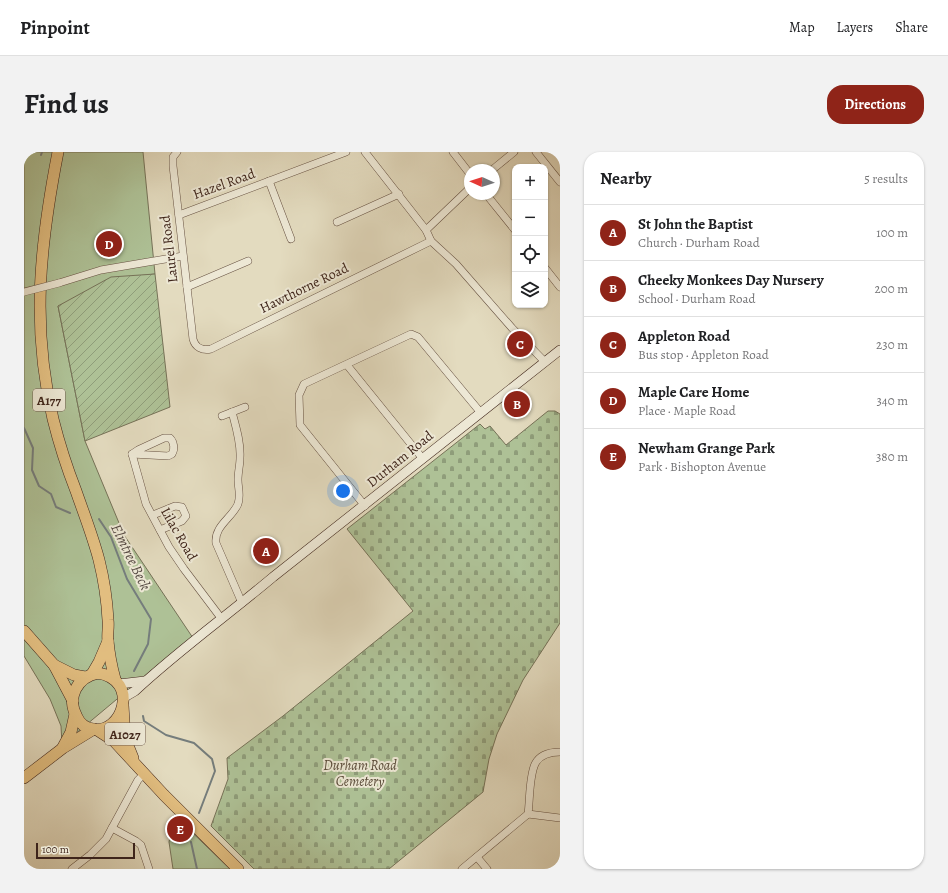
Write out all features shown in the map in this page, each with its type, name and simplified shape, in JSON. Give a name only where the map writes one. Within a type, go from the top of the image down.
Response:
[{"type":"main road","name":"A177","points":[[58,152],[42,254],[39,299],[44,371],[53,420],[99,559],[107,604],[109,622],[108,640],[112,668],[117,682]]},
{"type":"main road","points":[[24,631],[54,665],[73,702]]},
{"type":"main road","name":"A177","points":[[88,676],[100,662],[108,640]]},
{"type":"main road","points":[[54,665],[74,675],[88,676]]},
{"type":"main road","points":[[63,748],[71,732],[75,714],[73,702],[74,692],[79,682],[88,676],[98,673],[106,674],[117,682]]},
{"type":"main road","name":"A1027","points":[[117,682],[123,694],[125,738],[135,763]]},
{"type":"main road","name":"A1027","points":[[96,730],[110,726],[116,721],[123,700]]},
{"type":"main road","name":"A1027","points":[[75,714],[79,721],[85,726],[96,730],[113,741],[145,773],[164,795],[238,869]]},
{"type":"main road","points":[[24,778],[63,748],[96,730]]},
{"type":"street","name":"Hazel Road","points":[[179,215],[346,152]]},
{"type":"street","points":[[365,152],[426,230],[431,241],[456,264],[512,328],[545,362]]},
{"type":"street","points":[[453,152],[464,166]]},
{"type":"street","points":[[499,164],[514,152]]},
{"type":"street","points":[[536,152],[560,182]]},
{"type":"street","name":"Laurel Road","points":[[175,155],[173,166],[193,338]]},
{"type":"street","points":[[269,181],[291,238]]},
{"type":"street","points":[[337,222],[399,194]]},
{"type":"street","points":[[426,230],[464,194]]},
{"type":"street","points":[[491,200],[512,226]]},
{"type":"street","name":"Hawthorne Road","points":[[193,338],[194,342],[200,348],[204,350],[211,349],[431,241]]},
{"type":"street","points":[[24,292],[101,270],[183,256]]},
{"type":"street","points":[[187,287],[248,261]]},
{"type":"street","points":[[548,272],[560,287]]},
{"type":"street","points":[[364,506],[300,424],[299,395],[304,384],[411,334],[418,337],[481,413]]},
{"type":"street","name":"Durham Road","points":[[123,700],[221,618],[242,604],[279,572],[560,350]]},
{"type":"street","points":[[347,364],[423,459]]},
{"type":"street","points":[[222,416],[245,407]]},
{"type":"street","points":[[232,412],[236,426],[240,453],[238,480],[240,498],[236,507],[215,538],[242,604]]},
{"type":"street","points":[[164,438],[170,438],[172,440],[174,450],[172,454],[168,456],[132,454],[164,438]]},
{"type":"street","name":"Lilac Road","points":[[132,454],[146,504],[168,547],[221,618]]},
{"type":"street","points":[[152,515],[175,506],[182,508],[186,516],[182,521],[160,530]]},
{"type":"street","points":[[117,682],[146,681]]},
{"type":"street","points":[[462,869],[528,814],[532,780],[536,763],[544,755],[553,752],[560,752]]},
{"type":"street","points":[[77,868],[106,839],[138,780],[145,773]]},
{"type":"street","points":[[528,814],[560,818]]},
{"type":"street","points":[[112,828],[136,841],[140,845],[149,869]]},
{"type":"street","points":[[477,857],[487,869]]},
{"type":"green space","points":[[24,152],[143,152],[155,274],[137,276],[58,306],[85,441],[124,535],[195,641],[159,664],[62,745],[61,726],[50,699],[24,656]]},
{"type":"green space","points":[[155,274],[170,407],[85,441],[58,306],[111,277]]},
{"type":"green space","name":"Durham Road Cemetery","points":[[548,411],[555,411],[560,414],[560,623],[523,680],[497,734],[489,759],[483,792],[389,869],[254,869],[211,826],[228,779],[227,758],[283,716],[413,611],[347,529],[480,424],[485,429],[490,426],[506,445]]},
{"type":"green space","points":[[174,815],[230,869],[173,869],[169,842]]},
{"type":"waterway","name":"Elmtree Beck","points":[[24,428],[33,448],[32,470],[39,486],[51,494],[56,507],[70,513]]},
{"type":"waterway","name":"Elmtree Beck","points":[[99,519],[111,537],[127,579],[151,619],[148,644],[134,671]]},
{"type":"waterway","name":"Elmtree Beck","points":[[143,716],[144,721],[166,735],[194,743],[212,759],[215,771],[199,813]]},
{"type":"waterway","name":"Elmtree Beck","points":[[191,842],[197,869]]},
{"type":"place","name":"Maple Care Home","points":[[109,244]]},
{"type":"place","name":"Appleton Road","points":[[520,344]]},
{"type":"place","name":"Cheeky Monkees Day Nursery","points":[[517,404]]},
{"type":"place","name":"St John the Baptist","points":[[266,551]]},
{"type":"place","name":"Newham Grange Park","points":[[180,829]]}]
